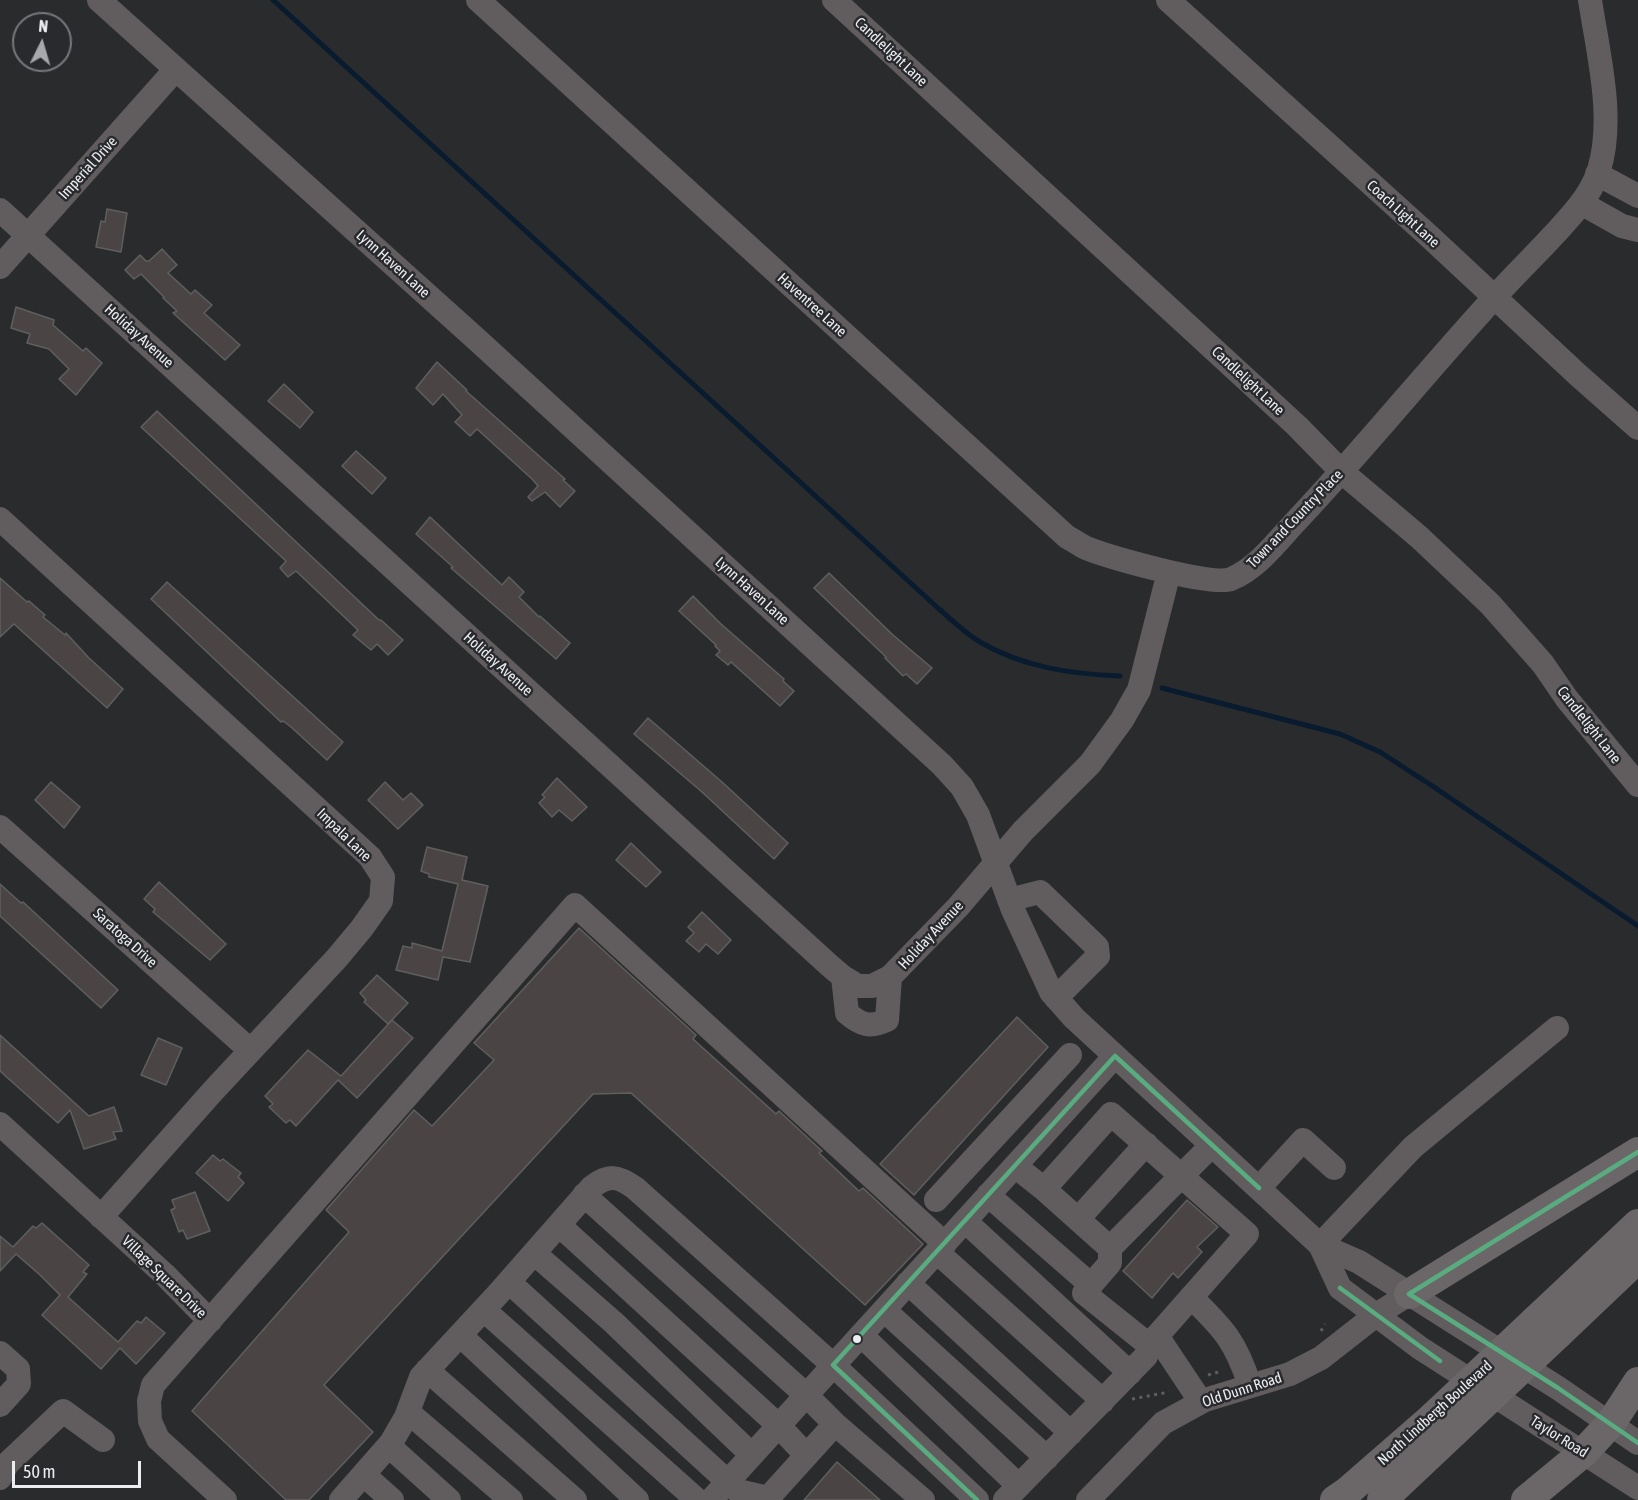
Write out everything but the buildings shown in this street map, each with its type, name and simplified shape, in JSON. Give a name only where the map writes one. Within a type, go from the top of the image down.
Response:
[{"type":"main road","points":[[1409,1294],[1638,1152]]},
{"type":"main road","name":"North Lindbergh Boulevard","points":[[1382,1500],[1444,1424],[1547,1326],[1638,1224]]},
{"type":"main road","name":"North Lindbergh Boulevard","points":[[1547,1326],[1638,1258]]},
{"type":"main road","points":[[1526,1500],[1584,1452],[1611,1423],[1638,1382]]},
{"type":"main road","name":"North Lindbergh Boulevard","points":[[1335,1500],[1444,1424]]},
{"type":"street","name":"Lynn Haven Lane","points":[[99,0],[474,337],[942,765],[962,787],[978,815],[1033,957],[1051,992],[1074,1018],[1320,1245],[1359,1262],[1611,1423]]},
{"type":"street","name":"Haventree Lane","points":[[478,0],[1067,537],[1086,548],[1170,572]]},
{"type":"street","name":"Candlelight Lane","points":[[834,0],[1297,426],[1342,472],[1419,537],[1490,604],[1543,664],[1574,708],[1638,785]]},
{"type":"street","name":"Coach Light Lane","points":[[1168,0],[1638,428]]},
{"type":"street","name":"Town and Country Place","points":[[1170,572],[1210,581],[1230,580],[1262,556],[1342,472],[1494,297],[1539,253],[1581,203],[1597,174],[1606,131],[1603,89],[1590,0]]},
{"type":"street","name":"Imperial Drive","points":[[0,267],[176,69]]},
{"type":"street","points":[[1597,174],[1638,196]]},
{"type":"street","points":[[1581,203],[1622,226],[1638,230]]},
{"type":"street","name":"Holiday Avenue","points":[[0,210],[843,977],[858,986],[872,986],[890,977],[958,907],[995,862]]},
{"type":"street","name":"Impala Lane","points":[[0,519],[370,857],[383,877],[381,901],[362,928],[101,1217]]},
{"type":"street","points":[[995,862],[1090,764],[1122,720],[1139,690],[1170,572]]},
{"type":"street","name":"Saratoga Drive","points":[[0,826],[250,1050]]},
{"type":"street","points":[[1009,900],[1040,892],[1097,947],[1098,956],[1056,998]]},
{"type":"street","points":[[210,1321],[575,905],[1103,1401]]},
{"type":"street","points":[[843,977],[847,1013],[859,1023],[876,1025],[887,1020],[890,977]]},
{"type":"street","points":[[1320,1245],[1413,1147],[1557,1028]]},
{"type":"street","points":[[936,1200],[1070,1055]]},
{"type":"street","points":[[711,1500],[1115,1056]]},
{"type":"street","points":[[861,1335],[1012,1493],[1146,1356],[1153,1341],[1246,1234],[1111,1114],[1044,1190]]},
{"type":"street","name":"Village Square Drive","points":[[0,1124],[164,1274],[210,1321],[153,1385],[149,1401],[150,1421],[159,1439],[225,1500]]},
{"type":"street","points":[[997,1134],[1044,1190],[1110,1248]]},
{"type":"street","points":[[1259,1188],[1303,1140],[1334,1168]]},
{"type":"street","points":[[1078,1219],[1146,1144]]},
{"type":"street","points":[[1201,1402],[1153,1341],[1084,1293],[1110,1263],[1110,1248],[1212,1145]]},
{"type":"street","points":[[341,1500],[389,1446],[408,1412],[418,1383],[427,1370],[484,1310],[592,1187],[604,1179],[622,1179],[833,1365],[977,1500]]},
{"type":"street","points":[[584,1195],[806,1395],[835,1424],[923,1500]]},
{"type":"street","points":[[988,1196],[1091,1285]]},
{"type":"street","points":[[965,1221],[1130,1373]]},
{"type":"street","points":[[559,1225],[779,1426],[806,1455]]},
{"type":"street","name":"Lynn Haven Lane","points":[[1320,1245],[1340,1288],[1420,1348],[1480,1387]]},
{"type":"street","points":[[534,1253],[613,1322],[752,1455]]},
{"type":"street","points":[[509,1282],[738,1491],[769,1499],[835,1424]]},
{"type":"street","points":[[908,1283],[1071,1432]]},
{"type":"street","name":"Old Dunn Road","points":[[1088,1500],[1163,1422],[1201,1402],[1290,1374],[1321,1358],[1376,1315],[1409,1294]]},
{"type":"street","points":[[1191,1297],[1215,1320],[1237,1348],[1250,1386]]},
{"type":"street","points":[[484,1310],[697,1500]]},
{"type":"street","points":[[884,1310],[1047,1458]]},
{"type":"street","points":[[460,1335],[637,1500]]},
{"type":"street","points":[[0,1353],[18,1369],[19,1384],[0,1405]]},
{"type":"street","points":[[427,1370],[575,1500]]},
{"type":"street","name":"Taylor Road","points":[[1480,1387],[1638,1488]]},
{"type":"street","points":[[0,1478],[7,1464],[63,1411],[103,1440]]},
{"type":"street","points":[[408,1412],[511,1500]]},
{"type":"street","points":[[1611,1423],[1638,1443]]},
{"type":"street","points":[[389,1446],[449,1500]]},
{"type":"street","points":[[364,1475],[392,1500]]},
{"type":"path","points":[[1205,1376],[1226,1369]]},
{"type":"waterway","points":[[273,0],[964,631],[996,651],[1047,668],[1120,676]]},
{"type":"waterway","points":[[1162,688],[1340,734],[1380,752],[1638,926]]},
{"type":"transit line","points":[[977,1500],[833,1365],[1115,1056],[1259,1188]]},
{"type":"transit line","points":[[1638,1152],[1409,1294],[1558,1388],[1638,1443]]},
{"type":"transit line","points":[[1340,1288],[1440,1361]]}]
